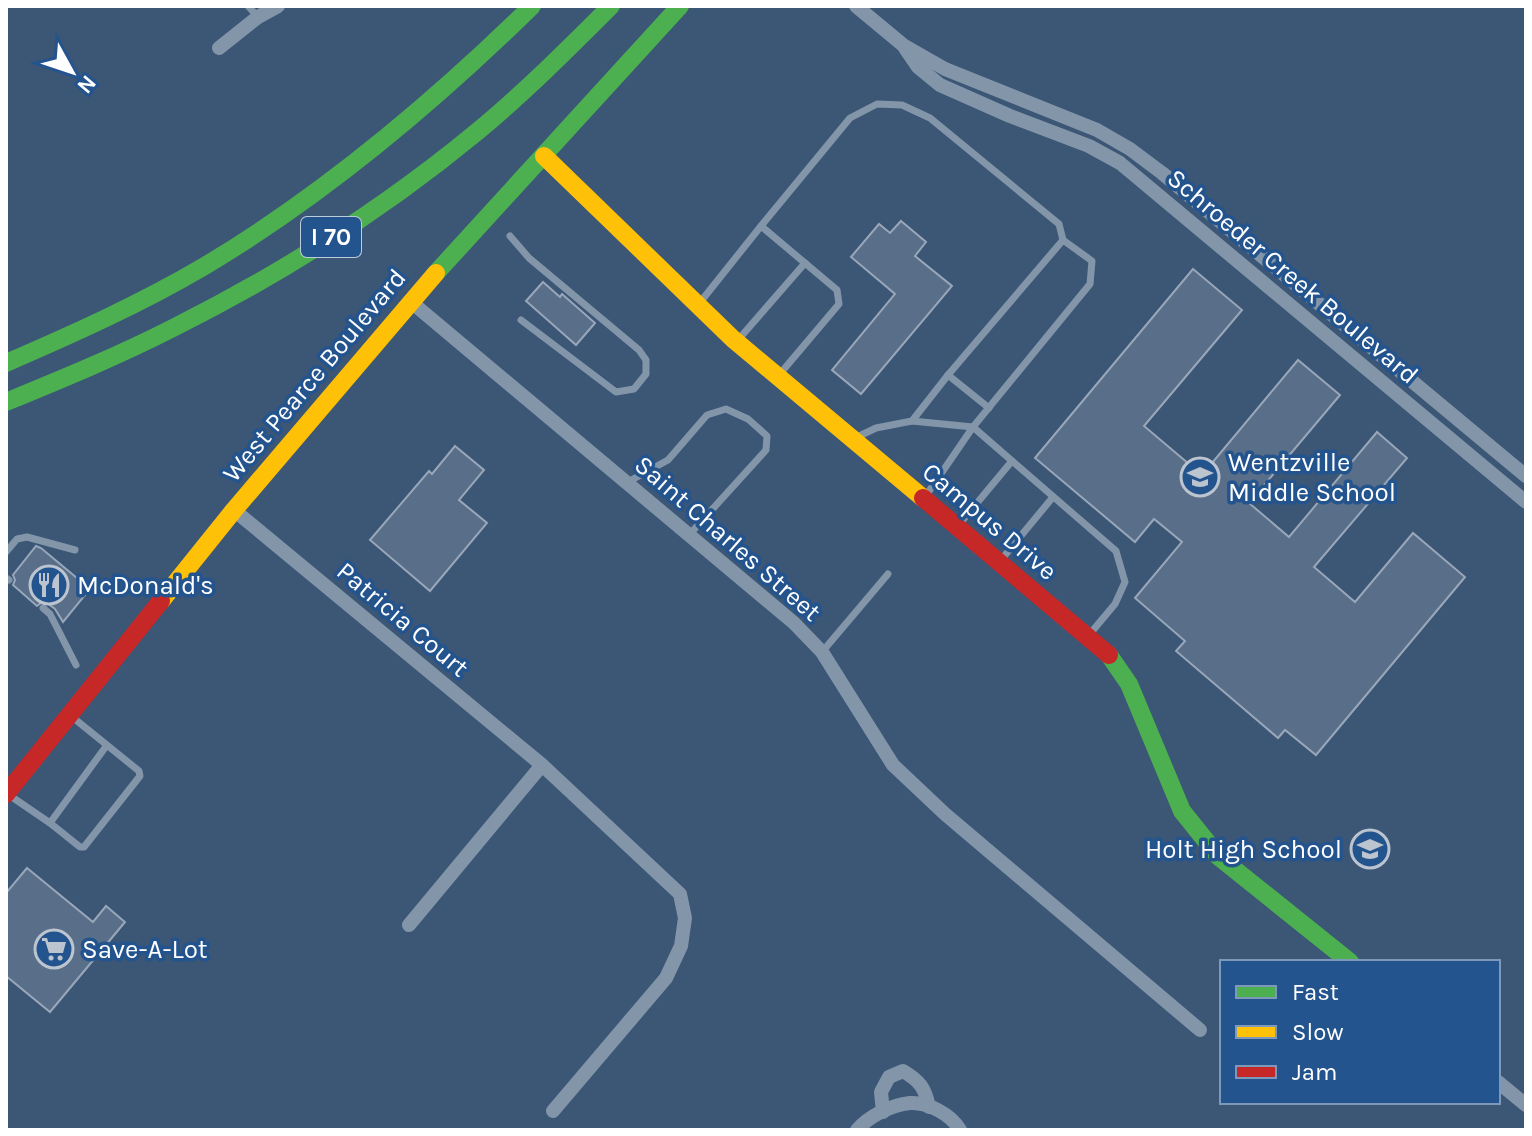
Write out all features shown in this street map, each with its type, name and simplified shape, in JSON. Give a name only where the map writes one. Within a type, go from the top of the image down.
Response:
[{"type":"main road","name":"I 70","points":[[6,363],[166,287],[284,214],[397,130],[450,85],[532,6]]},
{"type":"main road","name":"I 70","points":[[6,402],[156,337],[278,271],[335,235],[392,196],[502,110],[611,6]]},
{"type":"main road","name":"West Pearce Boulevard","points":[[6,793],[234,510],[410,301],[680,6]]},
{"type":"main road","name":"Campus Drive","points":[[544,156],[737,342],[1108,654],[1129,684],[1182,811],[1219,857],[1348,960]]},
{"type":"street","points":[[219,48],[253,11],[278,6]]},
{"type":"street","name":"Schroeder Creek Boulevard","points":[[856,6],[903,45],[945,69],[1097,130],[1130,149],[1526,476]]},
{"type":"street","name":"Schroeder Creek Boulevard","points":[[903,45],[918,67],[940,85],[1089,146],[1120,163],[1526,502]]},
{"type":"street","points":[[1010,116],[1017,99]]},
{"type":"street","name":"Saint Charles Street","points":[[410,301],[794,623],[822,652],[893,765],[945,814],[1200,1030]]},
{"type":"street","name":"Patricia Court","points":[[234,510],[542,765],[680,894],[685,918],[681,946],[666,978],[553,1111]]},
{"type":"street","points":[[409,925],[542,765]]},
{"type":"street","points":[[883,1112],[881,1092],[889,1077],[903,1071],[917,1079],[929,1107]]},
{"type":"street","points":[[1500,1084],[1526,1105]]},
{"type":"street","points":[[857,1130],[883,1112],[911,1103],[937,1109],[957,1124],[960,1130]]},
{"type":"lane","points":[[698,305],[850,118],[877,104],[902,105],[930,118],[1059,224],[1063,240],[1092,261],[1090,284],[973,427],[924,499]]},
{"type":"lane","points":[[761,226],[837,290],[839,304],[778,377]]},
{"type":"lane","points":[[510,236],[529,258],[639,350],[646,360],[646,374],[634,389],[616,392],[521,320]]},
{"type":"lane","points":[[912,421],[1063,240]]},
{"type":"lane","points":[[737,342],[805,263]]},
{"type":"lane","points":[[948,375],[989,408]]},
{"type":"lane","points":[[626,483],[668,460],[707,415],[726,409],[748,419],[767,436],[766,450],[689,535]]},
{"type":"lane","points":[[852,439],[876,428],[912,421],[973,427],[1116,551],[1125,582],[1115,604],[1088,637]]},
{"type":"lane","points":[[957,527],[1012,461]]},
{"type":"lane","points":[[999,562],[1053,497]]},
{"type":"lane","points":[[6,552],[17,539],[27,537],[75,550]]},
{"type":"lane","points":[[822,652],[888,574]]},
{"type":"lane","points":[[43,608],[50,614],[76,665]]},
{"type":"lane","points":[[6,793],[84,847],[140,776],[139,771],[69,715]]},
{"type":"lane","points":[[50,823],[107,745]]},
{"type":"building","points":[[901,221],[926,242],[915,256],[952,286],[861,394],[832,370],[895,294],[851,257],[879,224],[890,233]]},
{"type":"building","points":[[1193,269],[1242,310],[1144,426],[1202,475],[1298,360],[1340,395],[1249,503],[1289,537],[1377,432],[1407,458],[1314,567],[1355,602],[1413,533],[1465,577],[1316,755],[1285,730],[1278,738],[1176,651],[1185,641],[1135,598],[1182,542],[1154,519],[1135,542],[1035,458]]},
{"type":"building","points":[[543,282],[595,323],[576,345],[526,301]]},
{"type":"building","points":[[455,446],[484,470],[459,500],[487,523],[430,591],[370,540],[429,471],[432,474]]},
{"type":"building","name":"McDonald's","points":[[36,546],[90,589],[63,622],[47,603],[37,606],[13,585],[13,575]]},
{"type":"building","name":"Save-A-Lot","points":[[27,868],[93,922],[106,906],[125,922],[50,1012],[6,976],[6,893]]},
{"type":"traffic: fast","points":[[6,363],[155,294],[291,210],[416,113],[532,6]]},
{"type":"traffic: fast","points":[[6,402],[173,328],[331,238],[406,187],[478,131],[611,6]]},
{"type":"traffic: fast","points":[[436,273],[680,6]]},
{"type":"traffic: fast","points":[[1109,655],[1129,684],[1182,811],[1219,857],[1348,960]]},
{"type":"traffic: slow","points":[[544,156],[733,339],[923,498]]},
{"type":"traffic: slow","points":[[161,601],[234,510],[436,273]]},
{"type":"traffic: jam","points":[[923,498],[1109,655]]},
{"type":"traffic: jam","points":[[6,794],[161,601]]},
{"type":"place","name":"Wentzville Middle School","points":[[1200,477]]},
{"type":"place","name":"McDonald's","points":[[49,585]]},
{"type":"place","name":"Holt High School","points":[[1370,849]]},
{"type":"place","name":"Save-A-Lot","points":[[54,949]]}]
